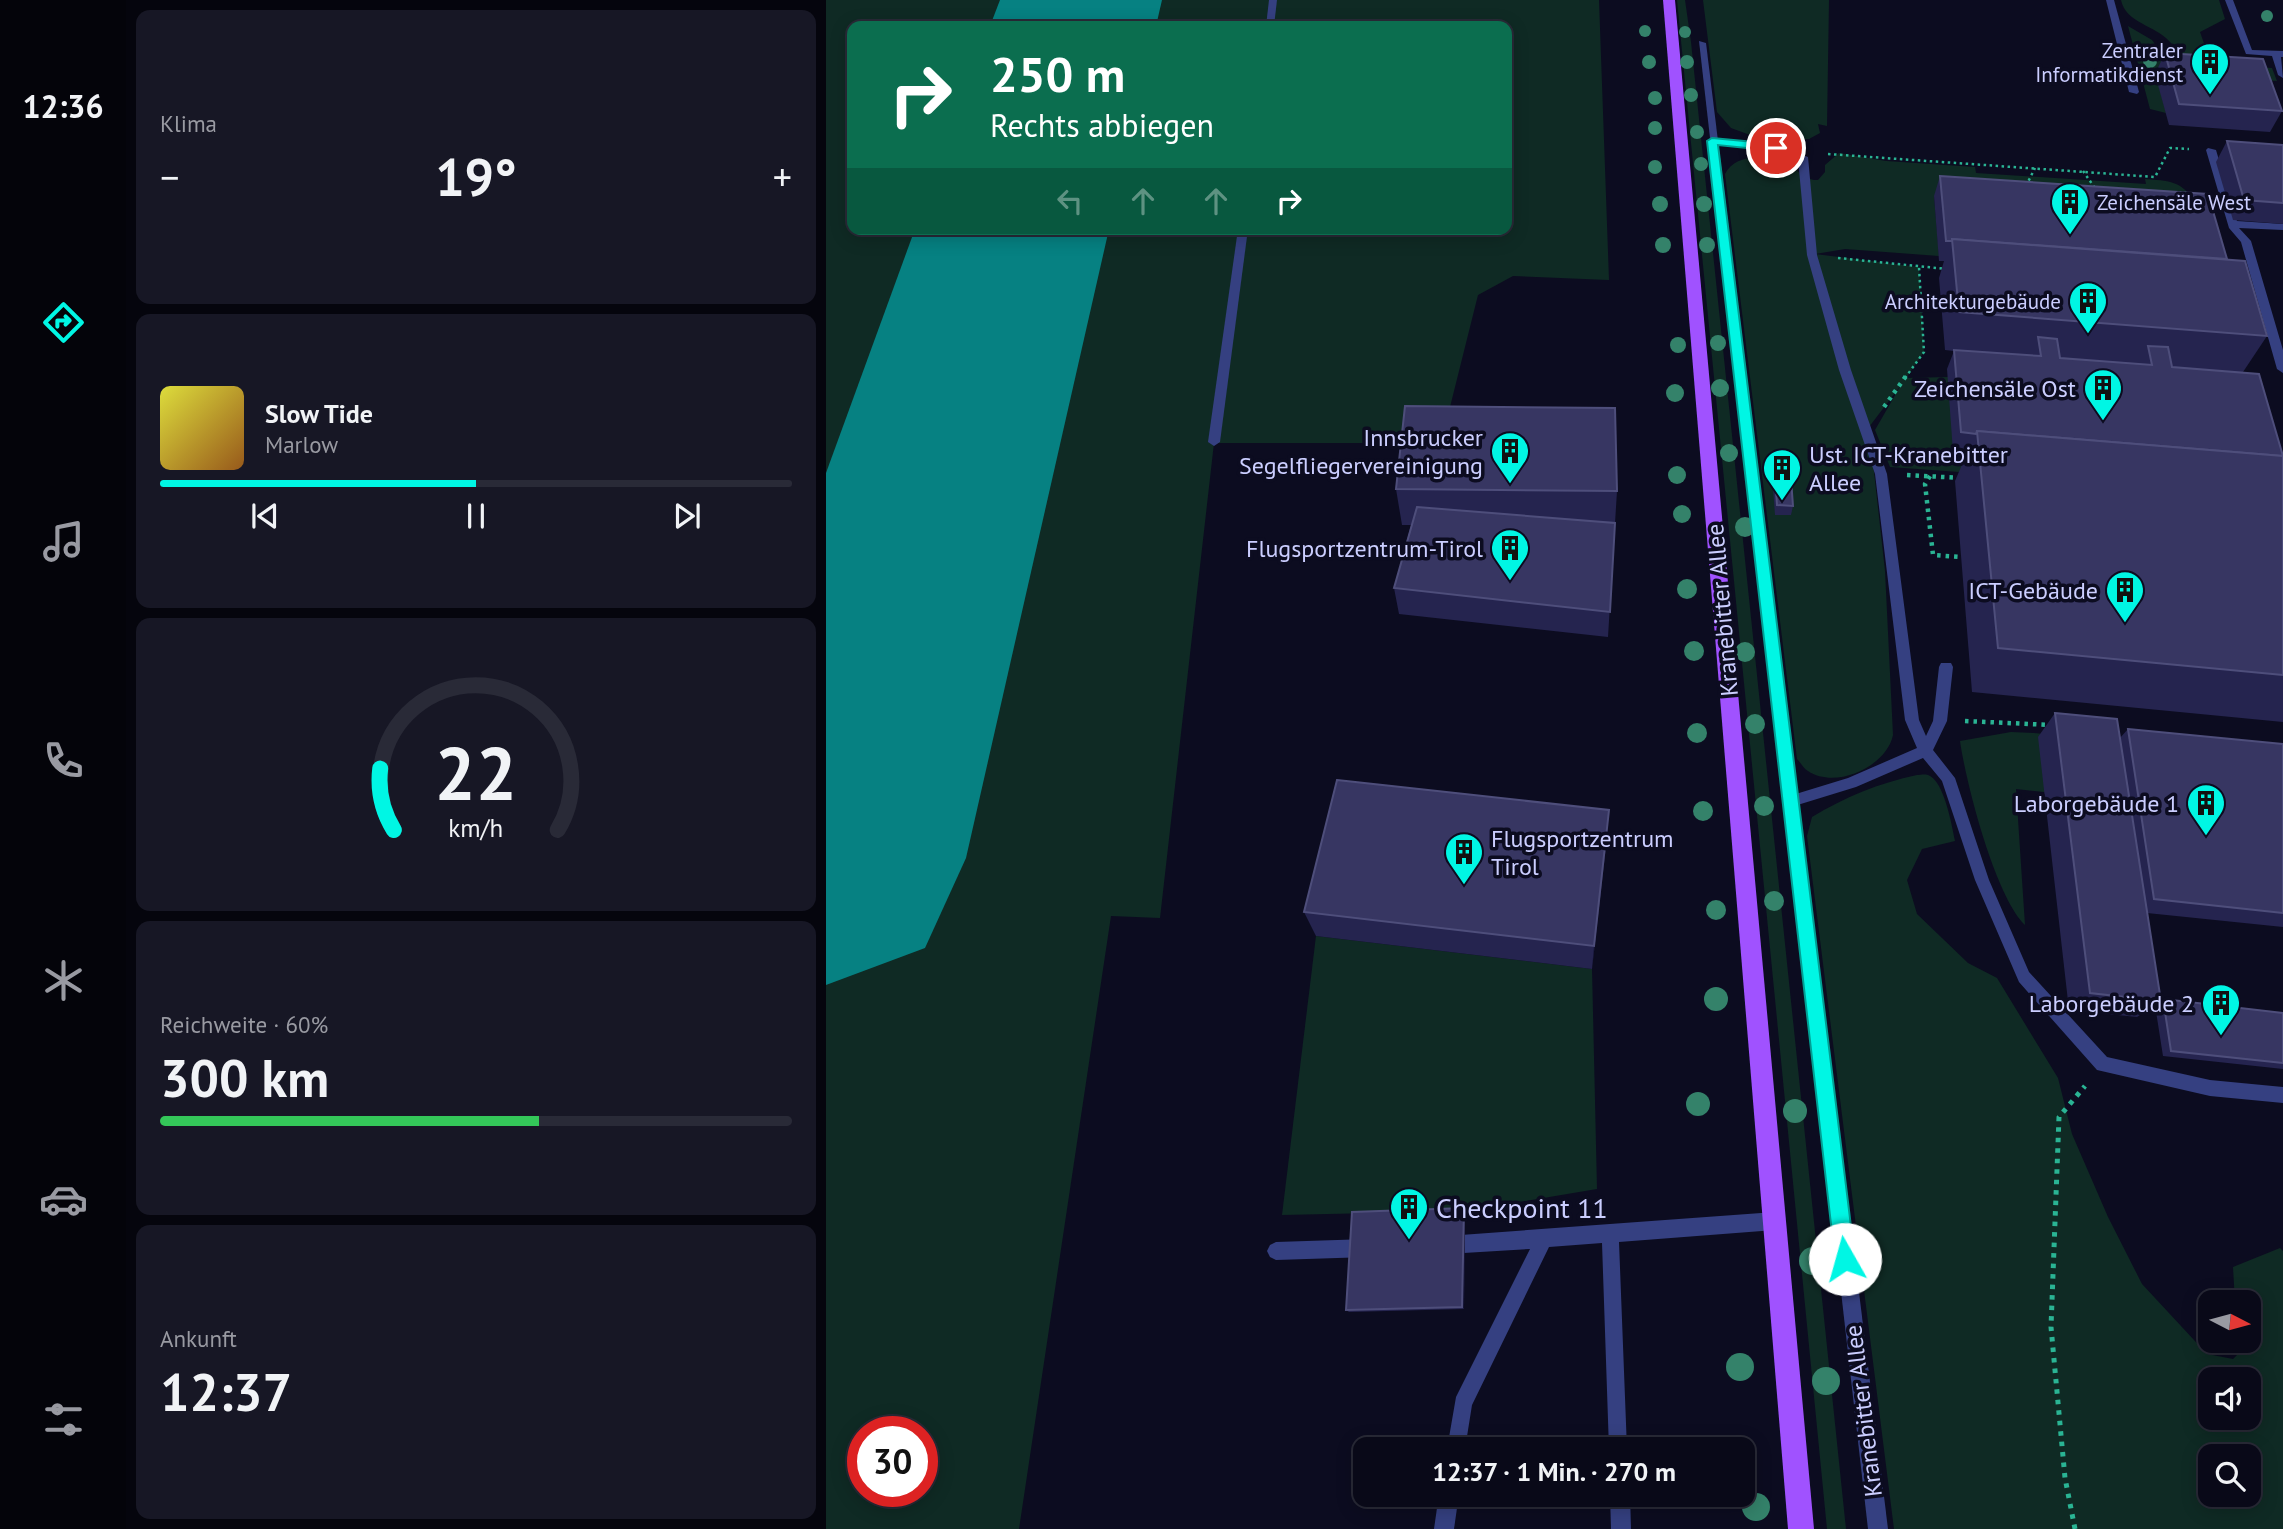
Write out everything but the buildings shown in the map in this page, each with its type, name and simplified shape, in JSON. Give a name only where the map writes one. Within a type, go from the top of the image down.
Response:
[{"type":"main road","name":"Kranebitter Allee","points":[[1669,0],[1801,1529]]},
{"type":"street","points":[[1271,21],[1273,0]]},
{"type":"street","points":[[2110,0],[2134,92]]},
{"type":"street","points":[[2229,0],[2249,52],[2279,54],[2283,75]]},
{"type":"street","name":"Kranebitter Allee","points":[[1702,43],[1878,1529]]},
{"type":"street","points":[[1712,141],[1776,148],[1803,158],[1812,254],[1845,370],[1881,474],[1912,720],[1925,751],[1948,778],[1982,880],[2024,977],[2103,1064],[2210,1088],[2283,1095]]},
{"type":"street","points":[[2224,151],[2208,150],[2233,224],[2246,240],[2263,322],[2283,369]]},
{"type":"street","points":[[2233,224],[2283,227]]},
{"type":"street","points":[[1214,442],[1242,235]]},
{"type":"street","points":[[2263,322],[2283,323]]},
{"type":"street","points":[[1791,801],[1851,783],[1925,751],[1940,720],[1946,667]]},
{"type":"street","points":[[1426,1246],[1775,1221]]},
{"type":"street","points":[[1610,1234],[1618,1437]]},
{"type":"street","points":[[1458,1437],[1463,1404],[1544,1239]]},
{"type":"street","points":[[1276,1251],[1386,1247]]},
{"type":"street","points":[[1444,1529],[1447,1507]]},
{"type":"street","points":[[1620,1507],[1621,1529]]},
{"type":"path","points":[[1803,158],[1839,153],[2155,177],[2170,148]]},
{"type":"path","points":[[2024,191],[2035,168]]},
{"type":"path","points":[[2083,171],[2103,199]]},
{"type":"path","points":[[1812,254],[1947,269]]},
{"type":"path","points":[[1867,430],[1924,352],[1919,267]]},
{"type":"path","points":[[1881,474],[1971,479]]},
{"type":"path","points":[[1930,476],[1925,484],[1933,555],[1961,557]]},
{"type":"path","points":[[1940,720],[2056,725]]},
{"type":"path","points":[[2075,1529],[2065,1478],[2051,1328],[2059,1117],[2103,1064]]},
{"type":"green space","points":[[826,0],[1599,0],[1609,280],[1513,276],[1478,295],[1441,443],[1214,443],[1160,918],[1111,916],[1019,1529],[826,1529]]},
{"type":"green space","points":[[1677,0],[1685,0],[1691,42],[1846,1529],[1827,1529]]},
{"type":"green space","points":[[1703,0],[1829,0],[1827,126],[1818,124],[1820,133],[1809,139],[1782,141],[1761,139],[1731,128],[1717,112]]},
{"type":"green space","points":[[2121,0],[2219,0],[2225,19],[2200,32],[2206,49],[2240,66],[2272,68],[2277,81],[2187,76],[2179,55],[2170,42],[2160,33],[2133,18]]},
{"type":"green space","points":[[2128,26],[2152,40],[2171,67],[2156,74],[2166,113],[2150,109]]},
{"type":"green space","points":[[1839,153],[1886,161],[1975,167],[1976,173],[2146,184],[2145,179],[2161,180],[2179,185],[2194,201],[1934,196],[1939,256],[1845,249],[1815,254],[1919,267],[1924,352],[1906,378],[1948,377],[2012,457],[2014,476],[1890,467],[1875,430],[1901,385],[1869,427],[1885,571],[1893,735],[1889,746],[1871,765],[1859,772],[1832,778],[1808,771],[1797,759],[1725,174],[1736,162],[1759,158],[1784,163],[1813,180],[1818,180],[1825,172],[1825,165]]},
{"type":"green space","points":[[2011,732],[2283,758],[2044,792],[2016,789],[2025,925],[2003,890],[1983,838],[1960,741]]},
{"type":"green space","points":[[1928,775],[1939,785],[1955,841],[1922,849],[1907,880],[1917,914],[1968,963],[1997,978],[2058,1078],[2072,1134],[2108,1217],[2142,1284],[2198,1344],[2198,1353],[2233,1359],[2239,1353],[2261,1353],[2261,1290],[2234,1290],[2233,1267],[2280,1248],[2283,1251],[2283,1529],[1894,1529],[1807,836],[1812,817],[1837,803],[1889,782]]},
{"type":"green space","points":[[1316,936],[1592,969],[1597,1189],[1465,1211],[1282,1215]]},
{"type":"runway","points":[[1075,21],[1081,0]]},
{"type":"runway","points":[[826,858],[1010,235]]},
{"type":"place","name":"Zentraler Informatikdienst","points":[[2210,96]]},
{"type":"place","name":"Zeichensäle West","points":[[2070,236]]},
{"type":"place","name":"Architekturgebäude","points":[[2088,335]]},
{"type":"place","name":"Zeichensäle Ost","points":[[2103,422]]},
{"type":"place","name":"Innsbrucker Segelfliegervereinigung","points":[[1510,485]]},
{"type":"place","name":"Ust. ICT-Kranebitter Allee","points":[[1782,502]]},
{"type":"place","name":"Flugsportzentrum-Tirol","points":[[1510,582]]},
{"type":"place","name":"ICT-Gebäude","points":[[2125,624]]},
{"type":"place","name":"Laborgebäude 1","points":[[2206,837]]},
{"type":"place","name":"Flugsportzentrum Tirol","points":[[1464,886]]},
{"type":"place","name":"Laborgebäude 2","points":[[2221,1037]]},
{"type":"place","name":"Checkpoint 11","points":[[1409,1241]]},
{"type":"route","points":[[1776,148],[1712,141],[1845,1259]]}]
